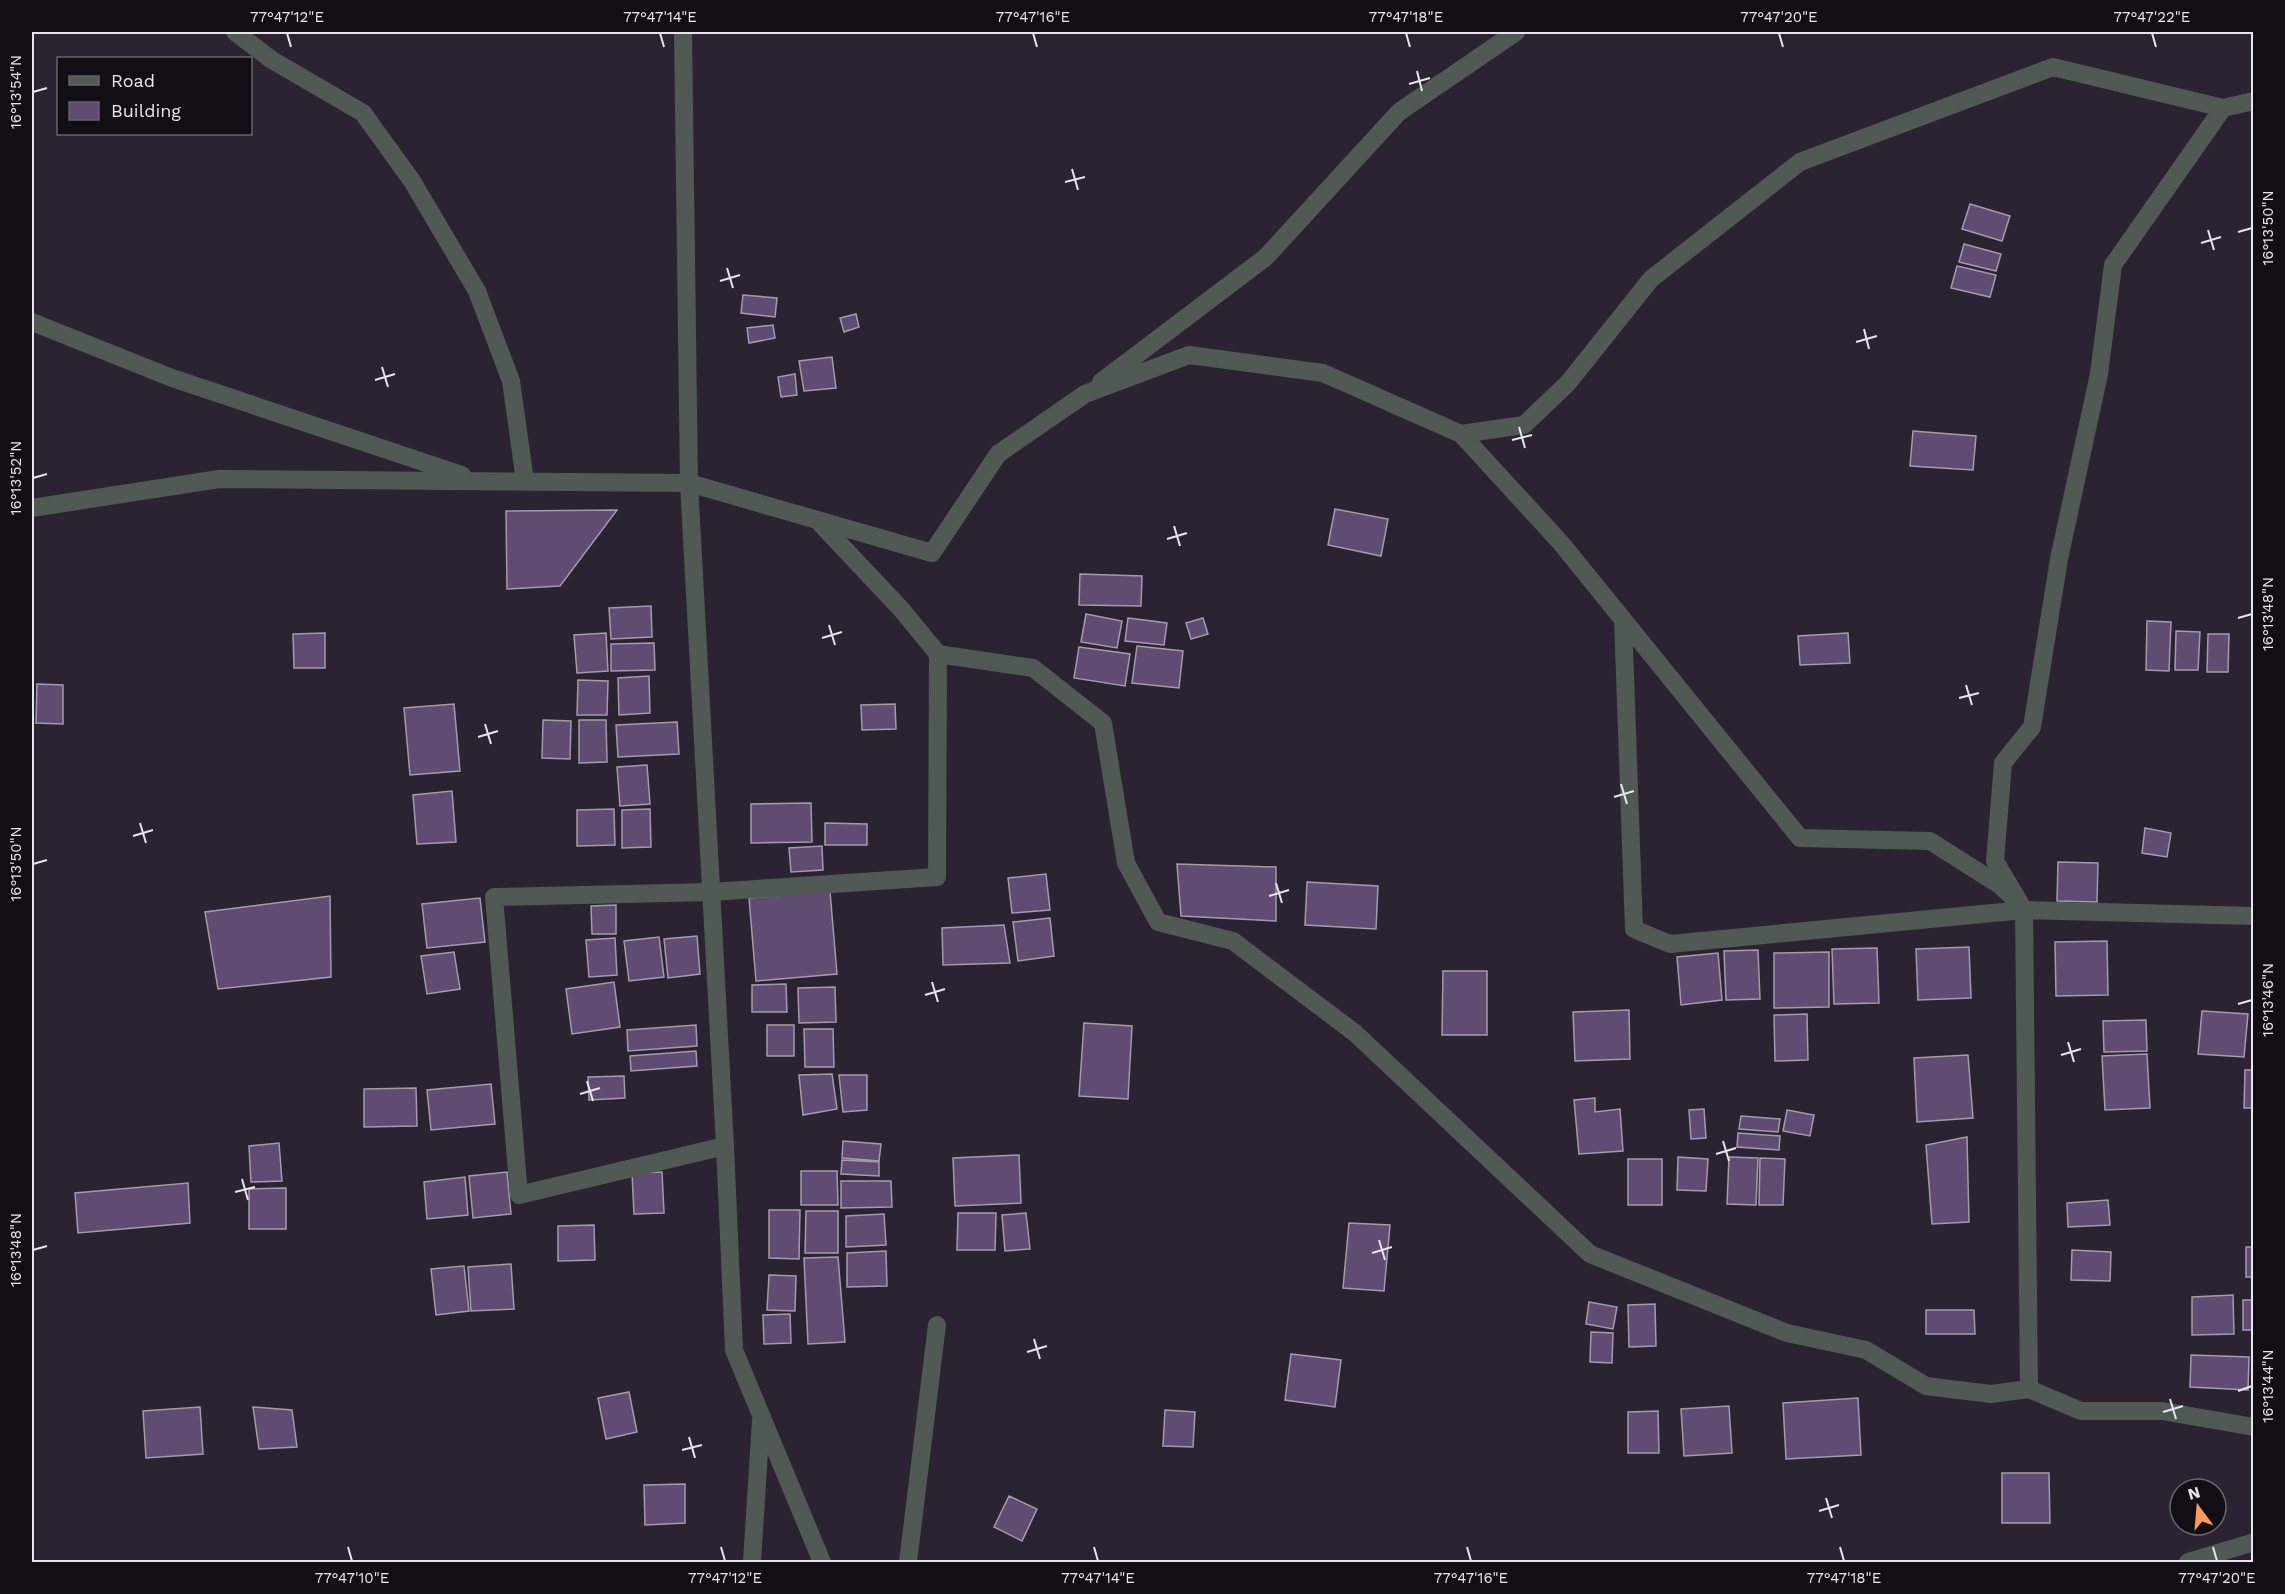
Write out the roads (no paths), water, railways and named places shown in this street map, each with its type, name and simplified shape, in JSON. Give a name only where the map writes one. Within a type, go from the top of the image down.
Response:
[{"type":"street","points":[[236,32],[272,60],[363,113],[412,181],[477,291],[512,381],[525,481]]},
{"type":"street","points":[[683,32],[689,483],[726,1146],[734,1350],[822,1563]]},
{"type":"street","points":[[32,508],[219,479],[689,483],[932,553],[998,454],[1085,394],[1266,257],[1399,112],[1516,32]]},
{"type":"street","points":[[1461,434],[1524,425],[1568,383],[1651,279],[1800,162],[2053,67],[2223,108],[2253,101]]},
{"type":"street","points":[[2029,1389],[2024,910],[1995,861],[2003,763],[2032,727],[2059,559],[2099,374],[2113,265],[2223,108]]},
{"type":"street","points":[[32,322],[172,378],[479,481]]},
{"type":"street","points":[[1085,394],[1189,355],[1323,373],[1461,434],[1561,543],[1800,838],[1930,841],[2001,886],[2024,910]]},
{"type":"street","points":[[726,1146],[519,1195],[494,897],[711,892],[937,877],[938,654],[901,609],[818,521]]},
{"type":"street","points":[[1623,619],[1634,929],[1670,944],[2024,910],[2253,916]]},
{"type":"street","points":[[938,654],[1033,668],[1103,723],[1126,863],[1158,922],[1233,941],[1355,1033],[1590,1254],[1787,1333],[1866,1350],[1926,1386],[1991,1394],[2029,1389],[2081,1411],[2162,1411],[2253,1427]]},
{"type":"street","points":[[908,1563],[937,1325]]},
{"type":"street","points":[[752,1563],[761,1416]]},
{"type":"street","points":[[2188,1563],[2253,1542]]}]
